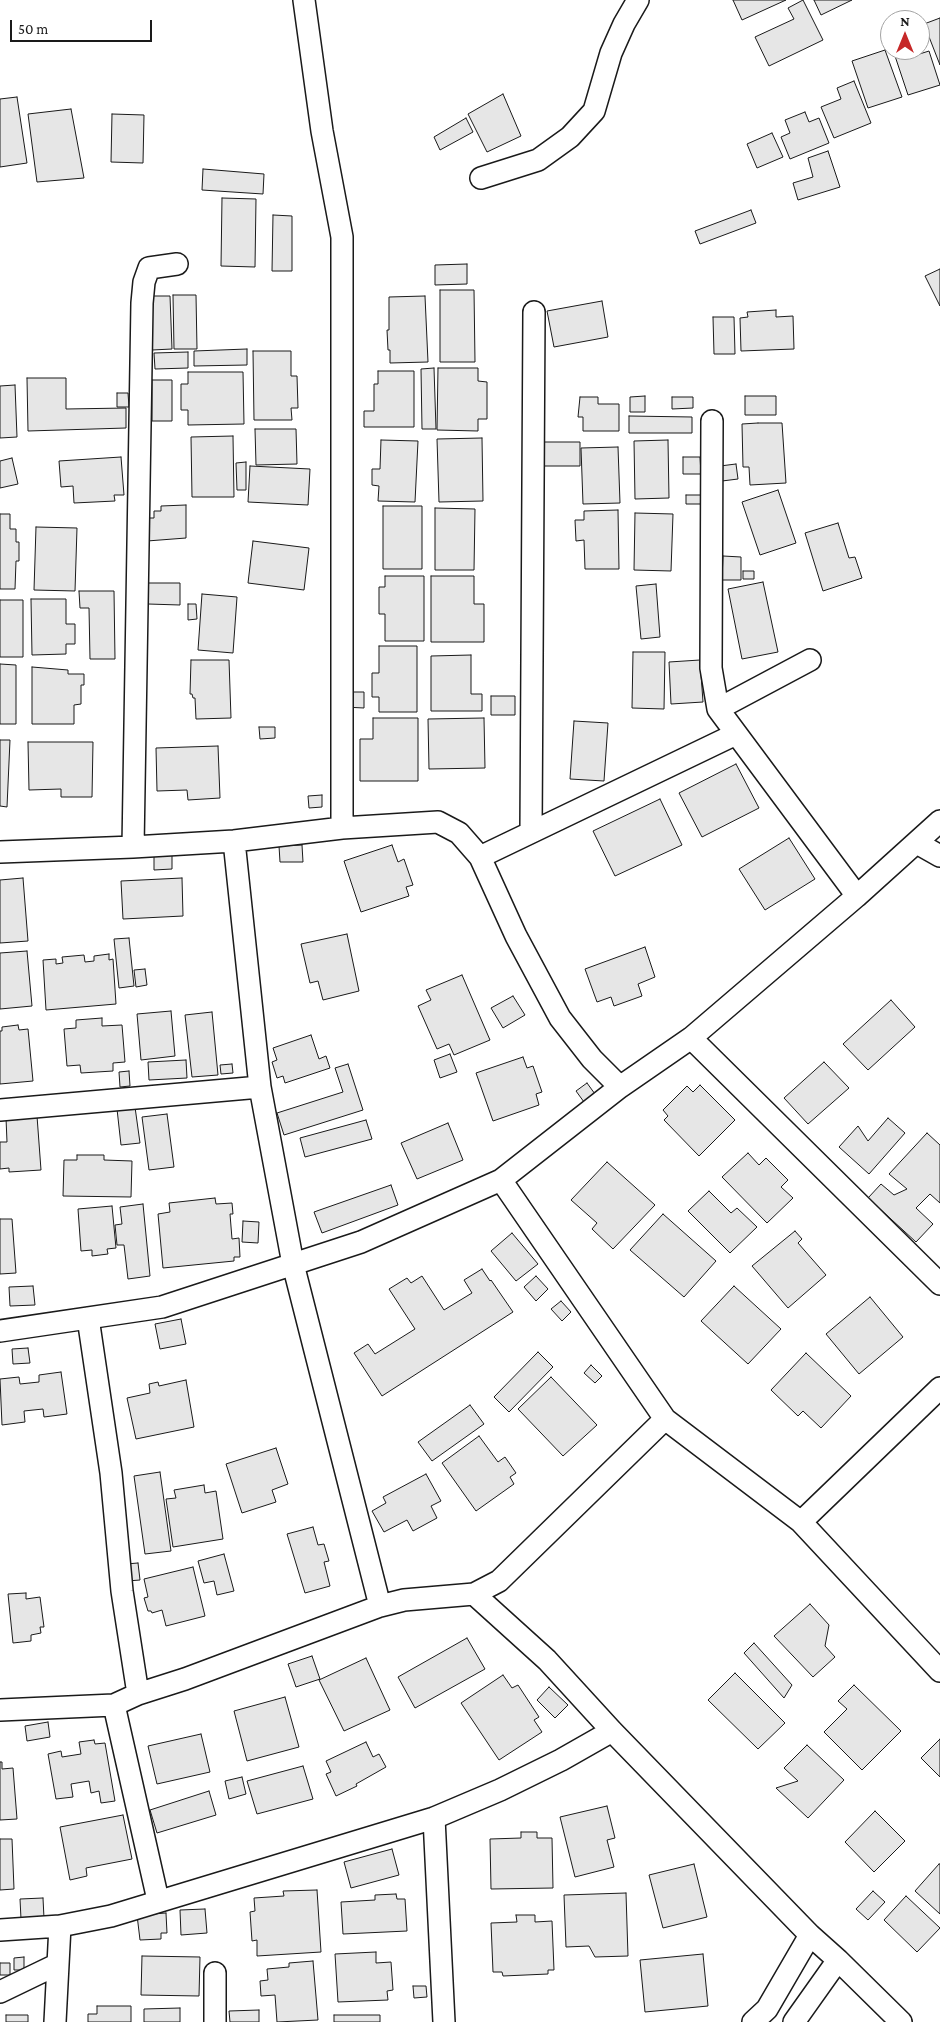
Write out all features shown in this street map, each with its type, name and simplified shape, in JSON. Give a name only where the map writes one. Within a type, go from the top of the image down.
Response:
[{"type":"street","points":[[304,0],[322,131],[342,237],[342,828]]},
{"type":"street","points":[[481,178],[538,160],[570,136],[594,111],[611,53],[624,24],[638,0]]},
{"type":"street","points":[[133,847],[142,303],[144,282],[149,268],[177,264]]},
{"type":"street","points":[[531,832],[534,312]]},
{"type":"street","points":[[712,421],[711,668],[718,709],[857,896]]},
{"type":"street","points":[[718,709],[810,660]]},
{"type":"street","points":[[480,857],[736,734]]},
{"type":"street","points":[[0,1331],[162,1307],[361,1242],[501,1180],[620,1087],[691,1038],[857,896],[940,821]]},
{"type":"street","points":[[0,852],[234,841],[342,828],[438,822],[459,833],[480,857],[516,936],[560,1018],[592,1059],[620,1087]]},
{"type":"street","points":[[234,841],[260,1087],[293,1264],[380,1606]]},
{"type":"street","points":[[917,843],[940,856]]},
{"type":"street","points":[[691,1038],[940,1284]]},
{"type":"street","points":[[0,1110],[260,1087]]},
{"type":"street","points":[[501,1180],[665,1420],[802,1522],[940,1671]]},
{"type":"street","points":[[88,1318],[111,1473],[122,1591],[138,1694]]},
{"type":"street","points":[[802,1522],[940,1388]]},
{"type":"street","points":[[0,1710],[114,1705],[138,1694],[185,1679],[380,1606],[404,1600],[474,1594],[499,1580],[665,1420]]},
{"type":"street","points":[[474,1594],[547,1660],[612,1731],[810,1935],[901,2022]]},
{"type":"street","points":[[114,1705],[158,1900]]},
{"type":"street","points":[[0,1930],[60,1926],[111,1916],[158,1900],[434,1818],[500,1790],[561,1760],[612,1731]]},
{"type":"street","points":[[434,1818],[444,2022]]},
{"type":"street","points":[[55,2022],[60,1926]]},
{"type":"street","points":[[754,2022],[767,2009],[810,1935]]},
{"type":"street","points":[[794,2022],[838,1960]]},
{"type":"street","points":[[0,1992],[58,1964]]},
{"type":"street","points":[[215,1973],[215,2022]]},
{"type":"building","points":[[733,0],[786,0],[742,20]]},
{"type":"building","points":[[803,0],[823,40],[769,66],[755,37],[794,19],[788,8]]},
{"type":"building","points":[[814,0],[852,0],[821,15]]},
{"type":"building","points":[[940,18],[940,65],[930,39],[930,22]]},
{"type":"building","points":[[880,52],[880,60],[889,60],[902,97],[868,108],[852,61]]},
{"type":"building","points":[[930,54],[940,85],[908,95],[896,60],[930,60]]},
{"type":"building","points":[[854,81],[871,123],[834,138],[821,107],[841,99],[837,88]]},
{"type":"building","points":[[503,94],[521,136],[487,152],[468,114]]},
{"type":"building","points":[[17,97],[27,163],[0,167],[0,99]]},
{"type":"building","points":[[71,109],[84,178],[37,182],[28,114]]},
{"type":"building","points":[[805,112],[809,122],[819,118],[829,143],[790,159],[781,137],[790,133],[785,120]]},
{"type":"building","points":[[112,114],[144,115],[143,163],[111,162]]},
{"type":"building","points":[[466,118],[473,132],[440,150],[434,137]]},
{"type":"building","points":[[772,133],[783,157],[757,168],[747,144]]},
{"type":"building","points":[[828,151],[840,187],[798,200],[793,183],[813,177],[808,158]]},
{"type":"building","points":[[203,169],[264,174],[263,194],[202,190]]},
{"type":"building","points":[[222,198],[256,199],[255,267],[221,266]]},
{"type":"building","points":[[751,210],[756,223],[700,244],[695,231]]},
{"type":"building","points":[[273,215],[292,216],[292,271],[272,271]]},
{"type":"building","points":[[467,264],[467,284],[435,285],[435,265]]},
{"type":"building","points":[[940,269],[940,306],[925,276]]},
{"type":"building","points":[[440,290],[474,290],[475,362],[440,362]]},
{"type":"building","points":[[173,295],[196,295],[197,349],[174,349]]},
{"type":"building","points":[[151,296],[170,296],[172,349],[152,350]]},
{"type":"building","points":[[425,296],[428,362],[390,363],[387,330],[389,330],[389,297]]},
{"type":"building","points":[[602,301],[608,337],[554,347],[547,311]]},
{"type":"building","points":[[776,310],[776,317],[793,316],[794,349],[741,351],[740,318],[748,317],[747,312]]},
{"type":"building","points":[[713,317],[734,317],[735,354],[714,354]]},
{"type":"building","points":[[247,349],[247,365],[194,366],[194,351]]},
{"type":"building","points":[[253,351],[291,351],[291,376],[297,376],[298,408],[291,408],[292,420],[254,420]]},
{"type":"building","points":[[188,352],[188,368],[155,369],[154,353]]},
{"type":"building","points":[[434,368],[436,429],[422,429],[421,369]]},
{"type":"building","points":[[438,368],[478,368],[478,381],[487,382],[487,419],[478,419],[478,431],[437,430]]},
{"type":"building","points":[[378,371],[414,371],[414,427],[364,427],[364,411],[374,411],[374,384],[378,384]]},
{"type":"building","points":[[188,372],[243,372],[244,424],[188,425],[188,410],[181,410],[181,384],[188,384]]},
{"type":"building","points":[[27,378],[66,378],[66,409],[126,408],[126,428],[28,431]]},
{"type":"building","points":[[152,380],[172,380],[172,421],[152,421]]},
{"type":"building","points":[[15,385],[17,437],[0,438],[0,386]]},
{"type":"building","points":[[117,393],[128,393],[129,407],[117,407]]},
{"type":"building","points":[[645,396],[645,412],[630,412],[630,397]]},
{"type":"building","points":[[745,396],[776,396],[776,415],[745,415]]},
{"type":"building","points":[[580,397],[598,397],[598,404],[619,404],[619,431],[583,431],[583,417],[578,417]]},
{"type":"building","points":[[672,397],[693,397],[693,408],[672,409]]},
{"type":"building","points":[[629,416],[692,417],[692,433],[629,433]]},
{"type":"building","points":[[782,423],[786,483],[750,485],[749,467],[743,467],[742,424]]},
{"type":"building","points":[[255,429],[296,429],[297,464],[256,465]]},
{"type":"building","points":[[233,436],[234,497],[192,497],[191,437]]},
{"type":"building","points":[[482,438],[483,501],[439,502],[437,439]]},
{"type":"building","points":[[381,440],[418,441],[415,502],[378,501],[379,486],[372,485],[372,469],[380,469]]},
{"type":"building","points":[[668,440],[669,498],[635,499],[634,441]]},
{"type":"building","points":[[541,442],[580,442],[580,466],[542,466]]},
{"type":"building","points":[[618,447],[620,503],[583,504],[581,448]]},
{"type":"building","points":[[121,457],[124,495],[114,495],[115,501],[74,503],[73,486],[61,487],[59,461]]},
{"type":"building","points":[[683,457],[700,457],[701,474],[683,474]]},
{"type":"building","points":[[12,458],[18,484],[0,488],[0,461]]},
{"type":"building","points":[[246,462],[246,490],[237,490],[236,463]]},
{"type":"building","points":[[736,464],[738,479],[722,481],[720,466]]},
{"type":"building","points":[[250,466],[310,469],[308,505],[248,502]]},
{"type":"building","points":[[778,490],[796,543],[760,555],[742,502]]},
{"type":"building","points":[[686,495],[703,495],[703,504],[686,504]]},
{"type":"building","points":[[186,505],[186,538],[147,541],[146,518],[154,518],[154,511],[161,511],[161,506]]},
{"type":"building","points":[[383,506],[422,506],[422,569],[383,569]]},
{"type":"building","points":[[435,508],[475,509],[474,570],[435,570]]},
{"type":"building","points":[[618,510],[619,569],[585,569],[584,540],[576,541],[575,520],[584,520],[584,511]]},
{"type":"building","points":[[635,513],[673,514],[671,571],[634,570]]},
{"type":"building","points":[[0,514],[10,514],[10,529],[16,529],[16,542],[19,542],[19,561],[16,561],[15,589],[0,589]]},
{"type":"building","points":[[838,523],[849,558],[855,557],[862,578],[823,591],[805,533]]},
{"type":"building","points":[[36,527],[77,528],[75,591],[34,590]]},
{"type":"building","points":[[253,541],[309,548],[304,590],[248,583]]},
{"type":"building","points":[[723,556],[741,557],[741,580],[722,580]]},
{"type":"building","points":[[743,571],[754,571],[754,579],[743,579]]},
{"type":"building","points":[[385,576],[424,576],[424,641],[385,641],[385,614],[379,614],[379,587],[385,587]]},
{"type":"building","points":[[431,576],[474,576],[474,604],[484,604],[484,642],[431,642]]},
{"type":"building","points":[[763,582],[778,652],[742,659],[728,589]]},
{"type":"building","points":[[148,583],[180,583],[180,605],[148,604]]},
{"type":"building","points":[[656,584],[660,637],[641,639],[636,586]]},
{"type":"building","points":[[79,591],[114,591],[115,659],[90,659],[89,608],[80,608]]},
{"type":"building","points":[[202,594],[237,597],[233,653],[198,650]]},
{"type":"building","points":[[31,599],[66,599],[66,624],[75,624],[75,644],[66,644],[66,654],[32,655]]},
{"type":"building","points":[[0,600],[23,600],[23,657],[0,657]]},
{"type":"building","points":[[188,604],[196,604],[197,619],[188,620]]},
{"type":"building","points":[[379,646],[417,646],[417,712],[379,712],[379,697],[372,697],[372,673],[379,673]]},
{"type":"building","points":[[633,652],[665,652],[664,709],[632,708]]},
{"type":"building","points":[[471,655],[471,694],[482,694],[482,711],[431,711],[431,656]]},
{"type":"building","points":[[191,660],[229,660],[231,718],[196,719],[195,698],[190,694]]},
{"type":"building","points":[[700,660],[703,702],[671,704],[669,662]]},
{"type":"building","points":[[0,664],[16,665],[16,724],[0,724]]},
{"type":"building","points":[[32,667],[68,670],[68,674],[84,674],[84,685],[81,685],[81,704],[74,705],[74,724],[32,724]]},
{"type":"building","points":[[344,692],[364,692],[364,708],[344,707]]},
{"type":"building","points":[[491,696],[515,696],[515,715],[491,715]]},
{"type":"building","points":[[373,718],[418,718],[418,781],[360,781],[360,739],[373,739]]},
{"type":"building","points":[[484,718],[485,768],[429,769],[428,719]]},
{"type":"building","points":[[574,721],[608,723],[604,781],[570,779]]},
{"type":"building","points":[[259,727],[275,727],[275,738],[260,739]]},
{"type":"building","points":[[0,740],[10,740],[7,807],[0,806]]},
{"type":"building","points":[[28,742],[93,742],[92,797],[61,797],[61,789],[29,790]]},
{"type":"building","points":[[218,746],[220,798],[188,800],[187,790],[157,791],[156,748]]},
{"type":"building","points":[[736,764],[759,808],[702,837],[679,793]]},
{"type":"building","points":[[322,795],[322,807],[309,808],[308,796]]},
{"type":"building","points":[[660,799],[682,845],[615,876],[593,831]]},
{"type":"building","points":[[789,838],[815,879],[765,910],[739,869]]},
{"type":"building","points":[[302,845],[303,862],[280,862],[279,846]]},
{"type":"building","points":[[392,845],[398,862],[404,859],[413,885],[406,887],[409,896],[361,912],[344,861]]},
{"type":"building","points":[[154,855],[172,855],[172,869],[154,870]]},
{"type":"building","points":[[23,878],[28,941],[0,943],[0,880]]},
{"type":"building","points":[[182,878],[183,916],[123,919],[121,881]]},
{"type":"building","points":[[347,934],[359,991],[323,1000],[318,981],[310,983],[301,944]]},
{"type":"building","points":[[129,938],[134,986],[119,988],[114,939]]},
{"type":"building","points":[[645,947],[655,977],[638,984],[642,996],[614,1006],[611,997],[597,1002],[585,969]]},
{"type":"building","points":[[27,951],[32,1006],[0,1009],[0,953]]},
{"type":"building","points":[[109,954],[109,960],[113,959],[116,1004],[46,1010],[43,960],[56,959],[56,964],[63,963],[62,957],[84,955],[85,962],[94,961],[94,956]]},
{"type":"building","points":[[145,969],[147,985],[136,987],[134,970]]},
{"type":"building","points":[[462,975],[490,1040],[454,1055],[449,1044],[437,1049],[418,1006],[431,1000],[426,990]]},
{"type":"building","points":[[513,996],[525,1015],[503,1028],[491,1008]]},
{"type":"building","points":[[891,1000],[915,1027],[868,1070],[843,1044]]},
{"type":"building","points":[[171,1011],[175,1056],[141,1060],[137,1014]]},
{"type":"building","points":[[212,1012],[218,1075],[192,1077],[185,1015]]},
{"type":"building","points":[[102,1018],[102,1026],[122,1025],[125,1062],[113,1063],[113,1071],[81,1073],[80,1065],[67,1066],[64,1029],[76,1028],[76,1020]]},
{"type":"building","points":[[18,1025],[19,1030],[28,1029],[33,1081],[0,1084],[0,1031],[2,1031],[2,1027]]},
{"type":"building","points":[[311,1035],[319,1059],[326,1056],[330,1068],[285,1083],[283,1076],[277,1078],[272,1062],[277,1060],[273,1048]]},
{"type":"building","points":[[450,1054],[457,1072],[440,1078],[434,1060]]},
{"type":"building","points":[[523,1057],[527,1068],[533,1066],[542,1092],[536,1094],[539,1105],[493,1121],[476,1073]]},
{"type":"building","points":[[186,1060],[187,1078],[149,1080],[148,1062]]},
{"type":"building","points":[[824,1062],[849,1088],[808,1124],[784,1098]]},
{"type":"building","points":[[232,1064],[233,1073],[221,1074],[220,1065]]},
{"type":"building","points":[[348,1064],[363,1110],[284,1135],[277,1113],[343,1092],[335,1068]]},
{"type":"building","points":[[129,1071],[130,1086],[120,1087],[119,1072]]},
{"type":"building","points":[[587,1083],[595,1094],[584,1102],[576,1091]]},
{"type":"building","points":[[700,1085],[735,1120],[699,1156],[664,1120],[668,1116],[663,1110],[687,1086],[693,1092]]},
{"type":"building","points":[[135,1107],[140,1143],[121,1145],[117,1109]]},
{"type":"building","points":[[167,1114],[174,1167],[149,1170],[142,1117]]},
{"type":"building","points":[[37,1116],[41,1170],[9,1172],[9,1168],[0,1169],[0,1142],[7,1142],[6,1118]]},
{"type":"building","points":[[888,1118],[905,1133],[869,1174],[839,1147],[858,1126],[868,1141]]},
{"type":"building","points":[[366,1120],[372,1139],[305,1157],[300,1138]]},
{"type":"building","points":[[448,1123],[463,1160],[417,1179],[401,1143]]},
{"type":"building","points":[[927,1133],[940,1145],[940,1203],[930,1194],[916,1208],[933,1224],[916,1242],[868,1198],[881,1184],[894,1195],[907,1189],[889,1174]]},
{"type":"building","points":[[748,1153],[759,1165],[766,1158],[788,1180],[781,1187],[793,1198],[767,1223],[722,1177]]},
{"type":"building","points":[[77,1155],[104,1155],[104,1160],[132,1161],[131,1197],[63,1196],[64,1160],[77,1160]]},
{"type":"building","points":[[607,1162],[655,1205],[613,1249],[592,1229],[597,1223],[571,1200]]},
{"type":"building","points":[[391,1185],[398,1205],[322,1233],[314,1212]]},
{"type":"building","points":[[709,1191],[731,1213],[737,1208],[757,1227],[730,1253],[688,1211]]},
{"type":"building","points":[[215,1198],[216,1204],[232,1203],[233,1214],[230,1214],[232,1239],[239,1238],[240,1257],[234,1257],[234,1261],[163,1268],[158,1214],[170,1212],[169,1203]]},
{"type":"building","points":[[143,1204],[150,1276],[128,1279],[124,1245],[117,1245],[115,1225],[122,1224],[120,1207]]},
{"type":"building","points":[[112,1206],[116,1248],[107,1249],[108,1254],[92,1256],[92,1250],[81,1251],[78,1209]]},
{"type":"building","points":[[663,1214],[716,1261],[684,1297],[630,1250]]},
{"type":"building","points":[[0,1219],[12,1219],[16,1273],[0,1274]]},
{"type":"building","points":[[243,1221],[259,1222],[258,1243],[242,1242]]},
{"type":"building","points":[[795,1231],[802,1239],[798,1243],[826,1275],[788,1308],[752,1266]]},
{"type":"building","points":[[512,1233],[538,1264],[516,1281],[491,1251]]},
{"type":"building","points":[[482,1269],[513,1312],[382,1396],[354,1353],[368,1344],[375,1354],[415,1329],[389,1289],[407,1278],[411,1283],[422,1276],[444,1310],[472,1293],[464,1280]]},
{"type":"building","points":[[536,1276],[548,1289],[536,1301],[524,1287]]},
{"type":"building","points":[[33,1286],[35,1305],[10,1306],[9,1287]]},
{"type":"building","points":[[734,1286],[781,1329],[748,1364],[701,1321]]},
{"type":"building","points":[[870,1297],[903,1337],[859,1374],[826,1334]]},
{"type":"building","points":[[561,1301],[571,1312],[562,1321],[551,1309]]},
{"type":"building","points":[[181,1319],[186,1344],[160,1349],[155,1324]]},
{"type":"building","points":[[28,1348],[30,1363],[13,1364],[12,1349]]},
{"type":"building","points":[[538,1352],[553,1367],[509,1412],[494,1397]]},
{"type":"building","points":[[806,1353],[851,1396],[821,1428],[803,1411],[798,1416],[771,1390]]},
{"type":"building","points":[[591,1365],[602,1376],[595,1383],[584,1373]]},
{"type":"building","points":[[61,1372],[67,1414],[44,1417],[43,1409],[24,1411],[25,1422],[2,1425],[0,1379],[19,1377],[20,1384],[39,1382],[39,1375]]},
{"type":"building","points":[[551,1377],[597,1425],[563,1456],[518,1409]]},
{"type":"building","points":[[186,1380],[194,1427],[136,1439],[127,1398],[150,1393],[149,1384],[158,1382],[159,1386]]},
{"type":"building","points":[[470,1405],[484,1424],[432,1461],[418,1442]]},
{"type":"building","points":[[479,1436],[498,1462],[505,1457],[516,1473],[510,1477],[514,1484],[476,1511],[442,1463]]},
{"type":"building","points":[[276,1448],[288,1484],[272,1490],[276,1502],[242,1513],[226,1464]]},
{"type":"building","points":[[160,1472],[171,1551],[145,1554],[134,1476]]},
{"type":"building","points":[[426,1474],[441,1501],[431,1506],[437,1518],[413,1531],[407,1520],[384,1532],[372,1511],[386,1503],[383,1497]]},
{"type":"building","points":[[204,1485],[205,1493],[216,1491],[223,1539],[173,1547],[166,1499],[176,1498],[174,1490]]},
{"type":"building","points":[[313,1527],[318,1545],[324,1544],[329,1561],[324,1562],[330,1586],[305,1593],[287,1534]]},
{"type":"building","points":[[224,1554],[234,1591],[217,1595],[214,1581],[204,1583],[198,1561]]},
{"type":"building","points":[[138,1563],[140,1580],[127,1581],[126,1564]]},
{"type":"building","points":[[193,1567],[205,1616],[166,1626],[162,1610],[152,1613],[148,1611],[144,1598],[148,1597],[144,1579]]},
{"type":"building","points":[[26,1593],[26,1599],[40,1597],[44,1627],[40,1627],[41,1633],[31,1635],[31,1641],[13,1643],[8,1594]]},
{"type":"building","points":[[810,1604],[829,1625],[825,1646],[835,1657],[813,1677],[774,1636]]},
{"type":"building","points":[[467,1638],[485,1669],[415,1708],[398,1677]]},
{"type":"building","points":[[754,1643],[792,1685],[784,1698],[744,1653]]},
{"type":"building","points":[[312,1656],[320,1679],[296,1687],[288,1664]]},
{"type":"building","points":[[366,1658],[390,1710],[344,1731],[319,1680]]},
{"type":"building","points":[[735,1673],[785,1723],[758,1749],[708,1700]]},
{"type":"building","points":[[503,1675],[512,1688],[518,1685],[539,1717],[534,1720],[542,1732],[499,1760],[461,1703]]},
{"type":"building","points":[[854,1685],[901,1731],[862,1770],[824,1732],[847,1709],[838,1701]]},
{"type":"building","points":[[549,1687],[568,1705],[555,1718],[537,1700]]},
{"type":"building","points":[[285,1697],[299,1747],[247,1761],[234,1711]]},
{"type":"building","points":[[48,1722],[50,1737],[27,1741],[25,1726]]},
{"type":"building","points":[[201,1734],[210,1772],[157,1784],[148,1746]]},
{"type":"building","points":[[940,1739],[940,1777],[921,1758]]},
{"type":"building","points":[[94,1740],[95,1744],[105,1743],[115,1801],[101,1803],[99,1791],[91,1793],[89,1781],[71,1784],[73,1797],[56,1799],[48,1754],[61,1751],[62,1757],[81,1754],[79,1742]]},
{"type":"building","points":[[366,1742],[373,1757],[379,1754],[386,1767],[356,1784],[357,1786],[336,1796],[326,1774],[331,1772],[326,1761]]},
{"type":"building","points":[[807,1745],[844,1780],[808,1818],[776,1788],[798,1781],[784,1768]]},
{"type":"building","points":[[0,1762],[2,1762],[2,1769],[13,1768],[17,1819],[0,1820]]},
{"type":"building","points":[[303,1766],[313,1799],[257,1814],[247,1781]]},
{"type":"building","points":[[242,1777],[246,1794],[229,1799],[225,1781]]},
{"type":"building","points":[[209,1791],[216,1815],[157,1833],[150,1810]]},
{"type":"building","points":[[607,1806],[615,1838],[607,1840],[614,1867],[575,1877],[560,1817]]},
{"type":"building","points":[[875,1811],[905,1841],[874,1872],[845,1842]]},
{"type":"building","points":[[123,1815],[132,1859],[86,1868],[87,1876],[70,1880],[60,1827]]},
{"type":"building","points":[[521,1832],[537,1832],[537,1838],[552,1838],[553,1888],[491,1889],[490,1839],[521,1838]]},
{"type":"building","points":[[0,1839],[12,1839],[14,1889],[0,1890]]},
{"type":"building","points":[[392,1849],[399,1875],[351,1888],[344,1862]]},
{"type":"building","points":[[694,1864],[707,1917],[663,1928],[649,1875]]},
{"type":"building","points":[[940,1864],[940,1914],[915,1891]]},
{"type":"building","points":[[317,1890],[321,1952],[257,1956],[257,1940],[252,1941],[250,1912],[255,1911],[254,1898],[284,1896],[283,1891]]},
{"type":"building","points":[[873,1891],[885,1902],[868,1920],[856,1909]]},
{"type":"building","points":[[626,1893],[628,1956],[595,1957],[589,1946],[566,1947],[564,1895]]},
{"type":"building","points":[[396,1894],[397,1899],[405,1899],[407,1931],[343,1934],[341,1902],[375,1900],[375,1895]]},
{"type":"building","points":[[906,1896],[940,1928],[917,1952],[884,1920]]},
{"type":"building","points":[[43,1898],[44,1918],[21,1919],[20,1899]]},
{"type":"building","points":[[205,1909],[207,1933],[181,1935],[180,1910]]},
{"type":"building","points":[[166,1913],[167,1933],[161,1933],[161,1939],[140,1940],[137,1915]]},
{"type":"building","points":[[516,1915],[535,1915],[535,1922],[552,1921],[554,1970],[548,1970],[548,1974],[503,1976],[502,1972],[493,1972],[491,1923],[517,1922]]},
{"type":"building","points":[[376,1952],[376,1963],[391,1962],[393,1990],[387,1991],[388,2000],[338,2002],[335,1954]]},
{"type":"building","points":[[703,1954],[708,2006],[645,2012],[640,1960]]},
{"type":"building","points":[[142,1956],[200,1957],[199,1996],[141,1995]]},
{"type":"building","points":[[24,1957],[24,1970],[14,1970],[14,1958]]},
{"type":"building","points":[[313,1961],[318,2020],[277,2022],[275,1995],[261,1996],[260,1981],[268,1980],[267,1969],[289,1967],[289,1963]]},
{"type":"building","points":[[0,1963],[10,1963],[10,1975],[0,1975]]},
{"type":"building","points":[[413,1986],[426,1986],[427,1997],[414,1998]]},
{"type":"building","points":[[97,2006],[131,2006],[131,2022],[88,2022],[88,2014],[97,2014]]},
{"type":"building","points":[[180,2008],[180,2022],[144,2022],[144,2009]]},
{"type":"building","points":[[259,2010],[259,2022],[230,2022],[229,2011]]},
{"type":"building","points":[[6,2015],[28,2015],[28,2022],[6,2022]]},
{"type":"building","points":[[334,2015],[380,2015],[380,2022],[334,2022]]}]
